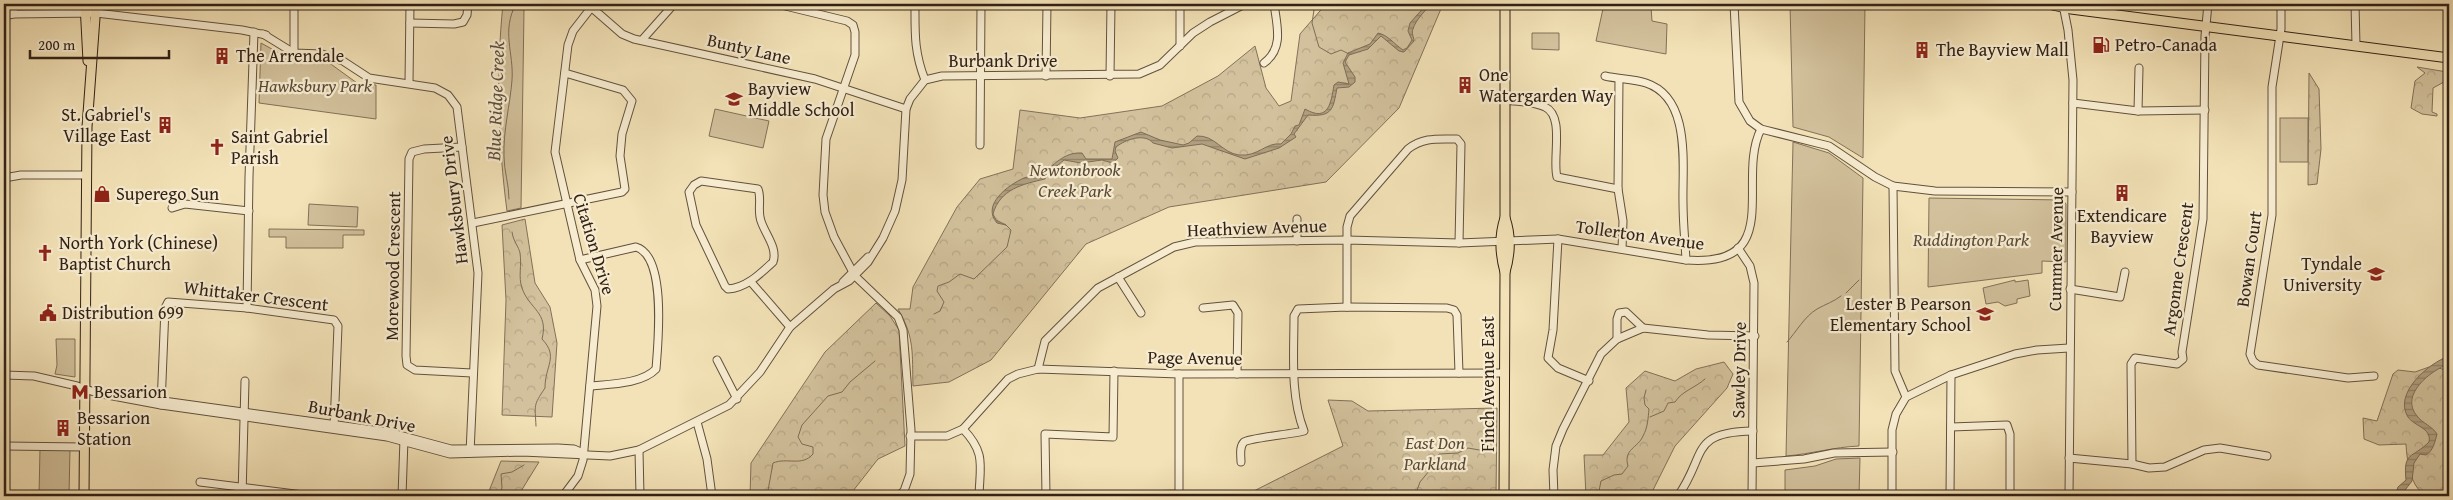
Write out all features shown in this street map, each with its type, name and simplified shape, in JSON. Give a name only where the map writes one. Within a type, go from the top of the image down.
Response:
[{"type":"main road","name":"Finch Avenue East","points":[[1504,496],[1505,272],[1501,259],[1505,240],[1501,229],[1505,218],[1505,4]]},
{"type":"main road","points":[[2048,4],[2449,58]]},
{"type":"main road","points":[[85,8],[89,86]]},
{"type":"main road","points":[[84,496],[89,86],[96,8]]},
{"type":"street","points":[[13,14],[14,4]]},
{"type":"street","points":[[294,4],[294,53]]},
{"type":"street","points":[[409,83],[410,4]]},
{"type":"street","points":[[410,23],[463,22],[467,15],[468,4]]},
{"type":"street","points":[[642,40],[674,4]]},
{"type":"street","points":[[778,4],[847,21],[852,25],[855,32],[855,55],[826,138],[823,195],[825,212],[834,237],[856,271],[898,317],[903,330],[910,423],[910,474],[904,491],[898,496]]},
{"type":"street","points":[[915,4],[915,45],[918,64],[926,80]]},
{"type":"street","points":[[980,145],[982,75],[981,4]]},
{"type":"street","points":[[1046,76],[1048,4]]},
{"type":"street","points":[[1110,76],[1111,4]]},
{"type":"street","points":[[1180,4],[1180,46]]},
{"type":"street","name":"Burbank Drive","points":[[4,375],[34,376],[135,399],[333,427],[451,449],[470,451],[558,448],[574,449],[583,454],[610,456],[639,450],[697,422],[737,399],[760,372],[790,327],[841,285],[872,254],[883,238],[895,212],[902,180],[906,109],[914,92],[926,80],[942,76],[1110,76],[1139,74],[1160,65],[1210,22],[1245,4]]},
{"type":"street","points":[[1264,63],[1272,57],[1278,46],[1279,34],[1274,4]]},
{"type":"street","points":[[1734,4],[1739,102],[1750,121],[1761,129],[1829,146],[1874,177],[1893,186],[1935,191],[2072,192]]},
{"type":"street","name":"Argonne Crescent","points":[[2132,464],[2132,364],[2135,358],[2177,364],[2183,359],[2182,352],[2203,219],[2208,4]]},
{"type":"street","name":"Bowan Court","points":[[2281,4],[2280,36],[2272,86],[2272,215],[2250,354],[2253,362],[2258,365],[2348,378],[2374,376]]},
{"type":"street","points":[[2355,4],[2356,45]]},
{"type":"street","name":"Bunty Lane","points":[[593,6],[622,34],[845,88],[906,109]]},
{"type":"street","name":"Citation Drive","points":[[563,496],[578,476],[583,454],[597,297],[591,279],[580,260],[565,204],[555,152],[568,45],[573,31],[593,6]]},
{"type":"street","name":"Cummer Avenue","points":[[2063,6],[2070,38],[2073,103],[2069,348],[2069,496]]},
{"type":"street","name":"Hawksbury Drive","points":[[4,16],[96,8],[254,32],[263,34],[294,53],[332,56],[369,78],[435,88],[448,95],[458,107],[478,273],[472,372],[470,451]]},
{"type":"street","points":[[247,308],[254,32]]},
{"type":"street","points":[[280,44],[284,44],[294,38]]},
{"type":"street","points":[[2138,111],[2139,68]]},
{"type":"street","points":[[473,224],[622,192],[625,189],[620,156],[621,141],[632,100],[623,90],[565,73]]},
{"type":"street","points":[[1605,76],[1647,83],[1667,98],[1678,118],[1684,152],[1683,202],[1686,260]]},
{"type":"street","points":[[1618,79],[1618,189],[1623,221],[1622,249]]},
{"type":"street","points":[[1506,100],[1538,105],[1550,110],[1556,120],[1557,178],[1618,189]]},
{"type":"street","points":[[2073,103],[2138,111],[2205,110]]},
{"type":"street","points":[[1738,248],[1748,232],[1753,213],[1752,154],[1754,142],[1761,129]]},
{"type":"street","points":[[1347,306],[1347,240],[1350,216],[1408,149],[1417,142],[1426,139],[1457,139],[1461,144],[1459,242]]},
{"type":"street","name":"Morewood Crescent","points":[[462,147],[424,149],[412,152],[409,158],[406,356],[407,366],[415,370],[472,372]]},
{"type":"street","points":[[4,178],[21,175],[87,175]]},
{"type":"street","points":[[701,181],[758,189],[760,220],[774,249],[775,258],[751,282],[735,289],[728,289],[725,286],[696,225],[690,203],[689,192],[694,185],[701,181]]},
{"type":"street","points":[[1893,186],[1895,371],[1906,397]]},
{"type":"street","points":[[172,208],[185,204],[249,211]]},
{"type":"street","points":[[1297,219],[1297,241]]},
{"type":"street","points":[[1558,239],[1553,330],[1548,358],[1558,368],[1589,381]]},
{"type":"street","name":"Tollerton Avenue","points":[[1505,240],[1558,239],[1705,262],[1729,255],[1738,248]]},
{"type":"street","name":"Heathview Avenue","points":[[1038,369],[1045,341],[1085,299],[1098,288],[1174,247],[1195,242],[1347,240],[1459,242],[1505,240]]},
{"type":"street","points":[[580,260],[636,247],[643,249],[648,257],[659,297],[660,315],[656,369],[651,375],[640,379],[590,386]]},
{"type":"street","name":"Sawley Drive","points":[[1738,248],[1750,266],[1754,283],[1752,496]]},
{"type":"street","points":[[2070,289],[2120,297],[2126,272]]},
{"type":"street","points":[[1118,277],[1141,313]]},
{"type":"street","points":[[751,282],[790,327]]},
{"type":"street","name":"Whittaker Crescent","points":[[161,403],[165,308],[168,302],[247,308],[334,320],[338,326],[333,427]]},
{"type":"street","points":[[1203,308],[1233,305],[1236,307],[1238,313],[1237,374]]},
{"type":"street","points":[[1241,462],[1241,447],[1245,442],[1254,438],[1277,437],[1304,431],[1299,418],[1294,373],[1294,316],[1298,309],[1347,306],[1454,310],[1457,315],[1459,373]]},
{"type":"street","points":[[1618,339],[1617,319],[1620,313],[1626,312],[1643,328]]},
{"type":"street","points":[[1554,496],[1556,446],[1601,354],[1618,339],[1643,328],[1708,335],[1755,336]]},
{"type":"street","points":[[1892,496],[1892,430],[1896,414],[1906,397],[1952,375],[2015,354],[2037,350],[2069,348]]},
{"type":"street","points":[[716,360],[737,399]]},
{"type":"street","name":"Page Avenue","points":[[963,429],[1008,379],[1018,374],[1038,369],[1179,374],[1505,373]]},
{"type":"street","points":[[1046,496],[1045,434],[1113,437],[1114,371]]},
{"type":"street","points":[[1112,496],[1179,494],[1179,374]]},
{"type":"street","points":[[1950,496],[1952,375]]},
{"type":"street","points":[[242,496],[246,381]]},
{"type":"street","points":[[697,422],[707,459],[712,496]]},
{"type":"street","points":[[1952,426],[2008,425],[2010,434],[2010,496]]},
{"type":"street","points":[[910,436],[947,436],[963,429],[975,442],[980,454],[979,496]]},
{"type":"street","points":[[1678,496],[1704,445],[1716,436],[1728,431],[1753,431]]},
{"type":"street","points":[[402,496],[404,439]]},
{"type":"street","points":[[4,446],[84,447]]},
{"type":"street","points":[[2069,458],[2132,464],[2149,468],[2165,467],[2204,450],[2220,448],[2267,456]]},
{"type":"street","points":[[639,450],[640,496]]},
{"type":"street","points":[[1753,463],[1804,459],[1834,453],[1892,452]]},
{"type":"street","points":[[200,482],[311,496]]},
{"type":"green space","points":[[503,4],[529,4],[524,10],[521,208],[507,211],[499,108],[499,55]]},
{"type":"green space","name":"Newtonbrook Creek Park","points":[[1326,4],[1357,8],[1364,4],[1443,4],[1399,108],[1326,182],[1169,207],[1086,244],[991,360],[949,382],[913,386],[912,346],[898,309],[910,309],[913,287],[957,207],[980,179],[1013,169],[1020,110],[1080,118],[1162,106],[1218,76],[1255,46],[1266,88],[1279,106],[1291,101],[1300,34]]},
{"type":"green space","points":[[1604,4],[1651,7],[1652,21],[1667,24],[1666,54],[1596,41]]},
{"type":"green space","points":[[1790,4],[1865,4],[1863,158],[1829,137],[1793,127]]},
{"type":"green space","points":[[1532,33],[1559,33],[1559,50],[1532,49]]},
{"type":"green space","name":"Hawksbury Park","points":[[261,43],[288,58],[328,62],[357,83],[376,85],[376,119],[259,103]]},
{"type":"green space","points":[[2417,67],[2447,72],[2444,82],[2433,88],[2432,112],[2437,114],[2437,116],[2422,114],[2411,108],[2415,81],[2425,73]]},
{"type":"green space","points":[[2309,73],[2319,89],[2321,149],[2317,184],[2308,185]]},
{"type":"green space","points":[[715,109],[769,121],[763,148],[709,136]]},
{"type":"green space","points":[[2280,118],[2308,118],[2308,162],[2280,162]]},
{"type":"green space","points":[[1793,142],[1829,153],[1863,178],[1859,446],[1786,456]]},
{"type":"green space","name":"Ruddington Park","points":[[1929,198],[2063,200],[2066,204],[2066,262],[2042,261],[2042,273],[1928,287]]},
{"type":"green space","points":[[309,204],[358,207],[357,227],[308,225]]},
{"type":"green space","points":[[525,219],[535,283],[550,307],[557,343],[552,417],[502,415],[506,300],[502,225]]},
{"type":"green space","points":[[269,229],[364,230],[364,235],[343,235],[343,248],[286,248],[286,237],[269,237]]},
{"type":"green space","points":[[2015,280],[2015,282],[2028,280],[2030,296],[2017,299],[2017,303],[2005,306],[1998,302],[1986,304],[1983,288]]},
{"type":"green space","points":[[876,303],[890,316],[899,330],[905,446],[878,459],[849,496],[750,496],[751,463],[825,352]]},
{"type":"green space","points":[[56,339],[75,339],[75,377],[55,374],[57,365]]},
{"type":"green space","points":[[1724,362],[1733,374],[1727,388],[1675,446],[1650,496],[1586,496],[1584,455],[1603,455],[1629,422],[1626,388],[1645,371],[1675,381],[1696,369]]},
{"type":"green space","points":[[2432,366],[2449,371],[2449,496],[2429,496],[2418,488],[2411,474],[2406,444],[2379,445],[2364,439],[2363,418],[2377,421],[2393,374],[2398,370],[2415,372]]},
{"type":"green space","name":"East Don Parkland","points":[[1328,400],[1352,401],[1368,411],[1497,408],[1496,496],[1244,496],[1343,446]]},
{"type":"green space","points":[[40,448],[70,448],[69,496],[39,496]]},
{"type":"green space","points":[[1860,458],[1859,496],[1785,496],[1785,470],[1815,466],[1836,459]]},
{"type":"green space","points":[[501,461],[539,462],[518,496],[487,496]]},
{"type":"shaded area","points":[[1427,4],[1432,4],[1416,22],[1412,30],[1414,41],[1404,52],[1399,51],[1381,36],[1368,49],[1349,55],[1345,62],[1355,77],[1355,82],[1349,87],[1337,88],[1333,106],[1330,110],[1323,115],[1308,115],[1294,134],[1296,137],[1279,148],[1245,159],[1202,144],[1172,148],[1153,143],[1145,138],[1135,138],[1116,147],[1115,151],[1118,158],[1113,163],[1102,160],[1081,163],[1064,160],[1047,174],[1045,179],[1013,189],[1001,199],[993,214],[996,220],[1006,225],[997,223],[993,216],[992,209],[998,196],[1018,181],[1026,177],[1039,175],[1059,160],[1075,153],[1082,153],[1086,159],[1112,159],[1115,142],[1141,132],[1160,140],[1183,145],[1189,143],[1197,136],[1203,136],[1233,154],[1239,155],[1251,154],[1271,145],[1281,144],[1291,134],[1295,126],[1299,125],[1305,109],[1319,114],[1324,112],[1330,104],[1334,85],[1338,82],[1349,84],[1343,63],[1348,53],[1370,44],[1378,33],[1403,50],[1407,48],[1412,40],[1408,31],[1410,23]]},
{"type":"shaded area","points":[[2449,356],[2449,364],[2426,378],[2414,392],[2412,400],[2412,408],[2417,416],[2437,434],[2433,446],[2426,455],[2420,454],[2414,463],[2412,481],[2402,494],[2390,496],[2396,493],[2398,487],[2406,480],[2407,460],[2429,442],[2428,433],[2408,417],[2405,408],[2405,398],[2415,380],[2423,372]]},
{"type":"waterway","name":"Blue Ridge Creek","points":[[509,199],[504,147],[512,80],[509,23],[516,4]]},
{"type":"waterway","points":[[1313,4],[1312,23],[1319,47],[1331,54],[1341,50],[1349,54]]},
{"type":"waterway","points":[[934,314],[940,311],[944,302],[937,291],[938,286],[949,282],[960,274],[974,279],[1007,247],[1011,230],[1005,224]]},
{"type":"waterway","name":"Blue Ridge Creek","points":[[512,232],[520,253],[520,280],[522,288],[541,317],[543,323],[542,339],[550,351],[545,388],[538,398],[536,406],[536,426]]},
{"type":"waterway","points":[[1846,293],[1859,280]]},
{"type":"waterway","points":[[1787,342],[1812,312],[1841,296]]},
{"type":"waterway","points":[[767,496],[773,463],[778,461],[804,460],[813,454],[813,447],[802,444],[798,437],[802,425],[828,396],[842,392],[850,382],[875,361]]},
{"type":"waterway","points":[[1650,417],[1664,411],[1668,403],[1675,402],[1681,395],[1705,379]]},
{"type":"waterway","points":[[1598,496],[1601,481],[1614,475],[1622,474],[1628,466],[1629,452],[1645,433],[1649,409],[1645,405],[1646,390]]},
{"type":"waterway","points":[[1415,496],[1420,482],[1434,465],[1439,454],[1458,453],[1468,448],[1485,451]]},
{"type":"waterway","name":"Blue Ridge Creek","points":[[498,496],[502,488],[501,474],[512,472],[524,465]]},
{"type":"place","name":"Petro-Canada","points":[[2101,45]]},
{"type":"place","name":"The Bayview Mall","points":[[1922,50]]},
{"type":"place","name":"The Arrendale","points":[[222,56]]},
{"type":"place","name":"One Watergarden Way","points":[[1465,85]]},
{"type":"place","name":"Bayview Middle School","points":[[734,99]]},
{"type":"place","name":"St. Gabriel's Village East","points":[[165,125]]},
{"type":"place","name":"Saint Gabriel Parish","points":[[217,147]]},
{"type":"place","name":"Extendicare Bayview","points":[[2122,193]]},
{"type":"place","name":"Superego Sun","points":[[102,194]]},
{"type":"place","name":"North York (Chinese) Baptist Church","points":[[45,253]]},
{"type":"place","name":"Tyndale University","points":[[2376,274]]},
{"type":"place","name":"Distribution 699","points":[[48,313]]},
{"type":"place","name":"Lester B Pearson Elementary School","points":[[1985,314]]},
{"type":"place","name":"Bessarion","points":[[80,392]]},
{"type":"place","name":"Bessarion Station","points":[[63,428]]}]
